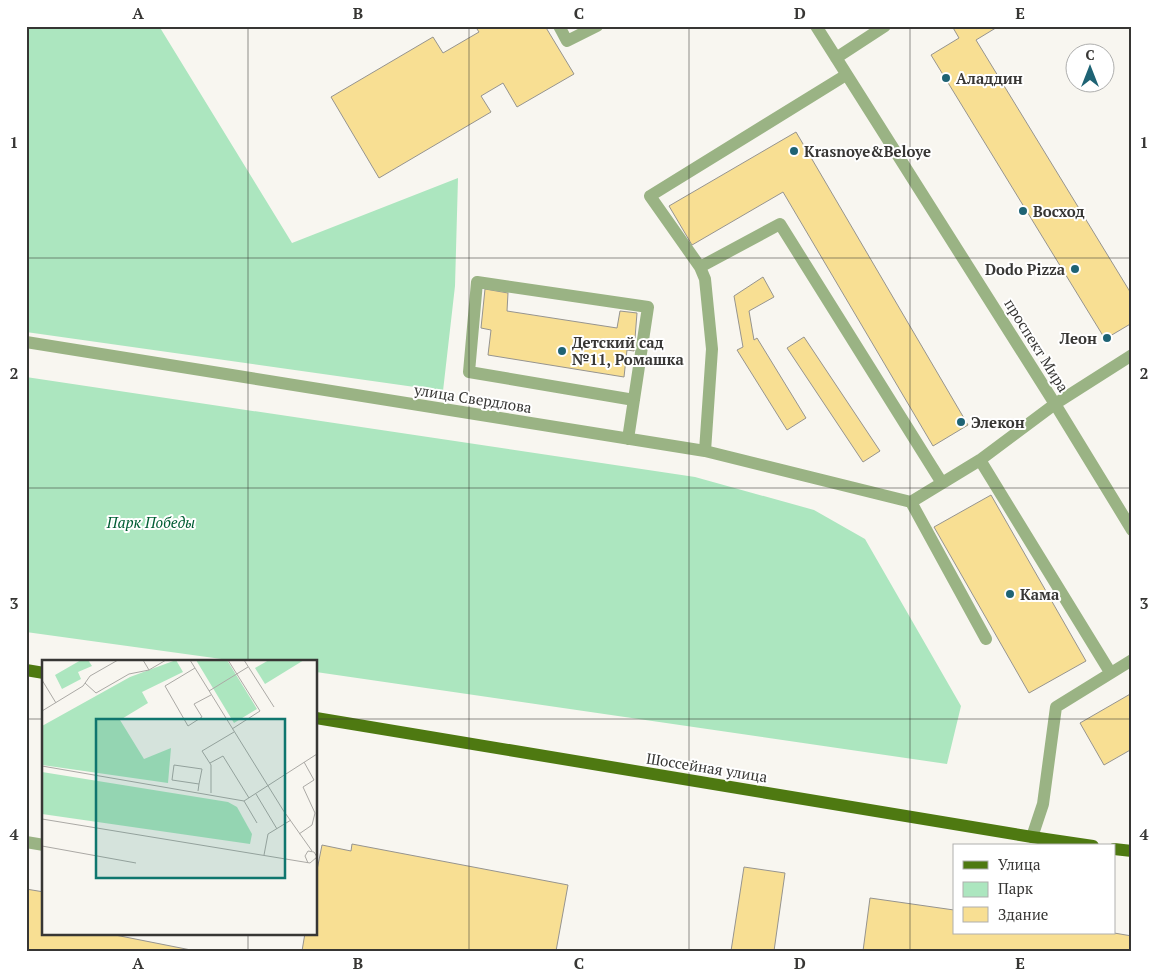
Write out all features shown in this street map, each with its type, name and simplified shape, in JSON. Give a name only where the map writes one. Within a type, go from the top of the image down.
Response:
[{"type":"main road","points":[[26,670],[42,673]]},
{"type":"main road","name":"Шоссейная улица","points":[[318,718],[1079,844]]},
{"type":"main road","points":[[1116,849],[1132,852]]},
{"type":"street","points":[[559,26],[567,41],[596,26]]},
{"type":"street","name":"проспект Мира","points":[[816,26],[1055,404],[1132,530]]},
{"type":"street","points":[[836,58],[885,26]]},
{"type":"street","points":[[705,451],[712,349],[705,279],[700,267],[650,196],[846,75]]},
{"type":"street","points":[[700,267],[780,224],[942,483]]},
{"type":"street","points":[[628,439],[634,400],[648,307],[477,282],[469,372],[634,400]]},
{"type":"street","name":"улица Свердлова","points":[[26,342],[705,451],[912,502]]},
{"type":"street","points":[[986,639],[912,502],[980,460],[1055,404],[1132,355]]},
{"type":"street","points":[[980,460],[1110,672]]},
{"type":"street","points":[[1032,837],[1043,804],[1056,707],[1132,660]]},
{"type":"street","points":[[26,842],[42,845]]},
{"type":"green space","points":[[26,26],[159,26],[292,243],[458,178],[455,286],[443,391],[26,332]]},
{"type":"green space","name":"Парк Победы","points":[[26,377],[695,477],[814,510],[865,539],[961,706],[947,764],[318,672],[318,660],[229,660],[26,632]]},
{"type":"building","points":[[475,26],[545,26],[574,74],[517,107],[503,83],[481,96],[491,112],[379,178],[331,97],[433,37],[443,53],[479,32]]},
{"type":"building","points":[[952,26],[999,26],[976,40],[1132,295],[1132,323],[1105,339],[931,55],[959,38]]},
{"type":"building","points":[[796,132],[968,425],[933,446],[783,192],[692,245],[669,206]]},
{"type":"building","points":[[763,277],[774,297],[749,311],[754,340],[757,338],[806,418],[787,430],[737,350],[743,347],[734,296]]},
{"type":"building","points":[[485,289],[508,293],[507,311],[617,328],[620,311],[637,313],[634,351],[627,350],[624,377],[488,355],[491,330],[481,328]]},
{"type":"building","points":[[804,337],[880,451],[863,462],[787,348]]},
{"type":"building","name":"Кама","points":[[991,495],[1086,661],[1029,693],[934,527]]},
{"type":"building","points":[[1132,693],[1132,749],[1104,765],[1080,723]]},
{"type":"building","points":[[352,844],[568,885],[556,951],[302,951],[305,934],[318,934],[318,865],[322,845],[351,851]]},
{"type":"building","points":[[744,867],[785,873],[774,951],[731,951]]},
{"type":"building","points":[[26,889],[42,892],[42,934],[110,934],[196,951],[26,951]]},
{"type":"building","points":[[870,898],[953,910],[953,934],[1116,933],[1132,936],[1132,951],[863,951]]},
{"type":"place","name":"Аладдин","points":[[946,78]]},
{"type":"place","name":"Krasnoye&Beloye","points":[[794,151]]},
{"type":"place","name":"Восход","points":[[1023,211]]},
{"type":"place","name":"Dodo Pizza","points":[[1075,269]]},
{"type":"place","name":"Леон","points":[[1107,338]]},
{"type":"place","name":"Детский сад №11, Ромашка","points":[[562,351]]},
{"type":"place","name":"Элекон","points":[[961,422]]},
{"type":"place","name":"Кама","points":[[1010,594]]}]
